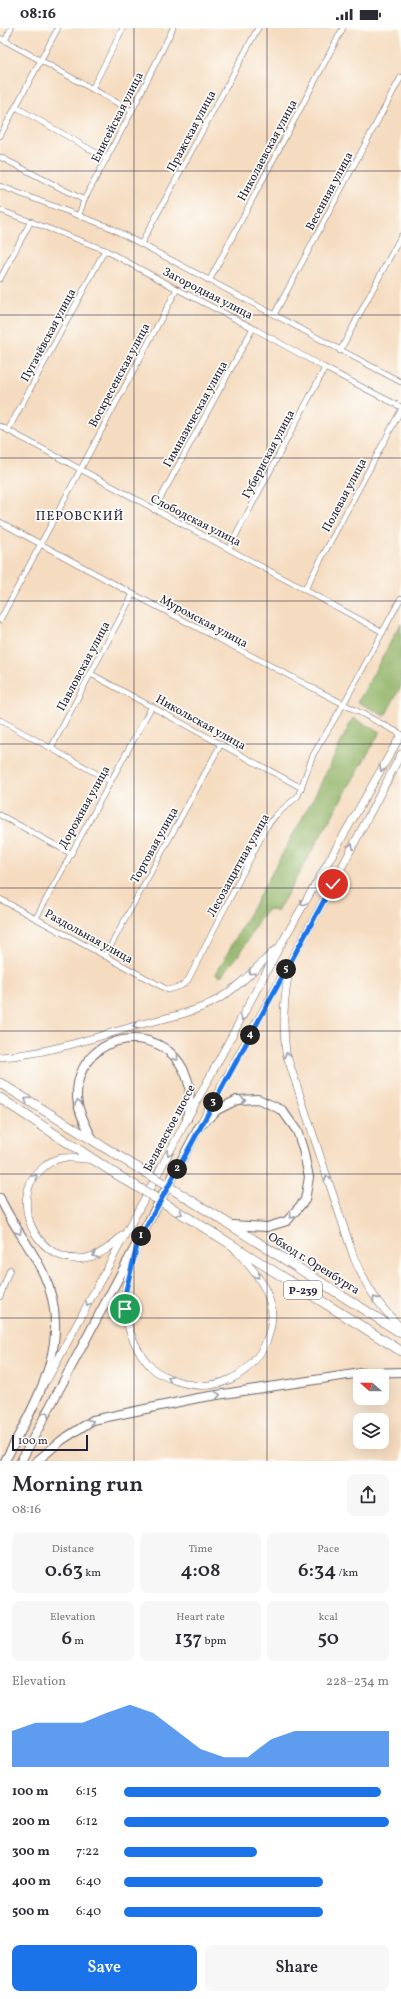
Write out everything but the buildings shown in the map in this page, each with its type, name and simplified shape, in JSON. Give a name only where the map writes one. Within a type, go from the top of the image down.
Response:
[{"type":"highway","name":"Р-239","points":[[0,1083],[92,1138]]},
{"type":"highway","name":"Р-239","points":[[0,1098],[93,1160],[205,1228],[401,1351]]},
{"type":"highway","name":"Обход г. Оренбурга","points":[[92,1138],[401,1333]]},
{"type":"main road","name":"Беляевское шоссе","points":[[5,1461],[280,946],[401,735]]},
{"type":"main road","points":[[21,1461],[291,958],[333,884],[401,754]]},
{"type":"main road","points":[[0,1056],[19,1056],[57,1048],[186,1012],[214,1002],[232,990],[280,946]]},
{"type":"main road","points":[[291,958],[284,1000],[283,1022],[286,1053],[365,1285],[378,1304],[401,1328]]},
{"type":"main road","points":[[92,1138],[79,1108],[77,1096],[78,1084],[85,1066],[98,1050],[118,1040],[145,1039],[171,1052],[181,1065],[189,1086],[187,1119]]},
{"type":"main road","points":[[200,1127],[217,1110],[237,1100],[258,1099],[282,1110],[297,1131],[303,1149],[309,1177],[305,1200],[287,1221],[267,1227],[232,1225]]},
{"type":"main road","points":[[93,1160],[62,1158],[45,1165],[31,1182],[27,1193],[26,1210],[30,1225],[36,1236],[46,1247],[65,1257],[76,1259],[90,1258],[103,1252],[126,1233]]},
{"type":"main road","points":[[0,1198],[37,1262],[54,1302],[55,1334],[44,1387]]},
{"type":"main road","points":[[138,1242],[126,1290],[125,1309],[129,1329],[138,1349],[151,1367],[161,1375],[189,1385],[202,1386],[216,1384],[236,1377],[252,1365],[270,1334],[272,1319],[271,1303],[267,1293],[255,1273],[232,1246]]},
{"type":"main road","points":[[37,1461],[62,1440],[93,1420],[198,1398],[262,1388],[361,1373],[401,1372]]},
{"type":"street","points":[[11,28],[2,40],[132,111]]},
{"type":"street","points":[[0,136],[58,28]]},
{"type":"street","points":[[92,89],[123,28]]},
{"type":"street","name":"Енисейская улица","points":[[79,215],[84,200],[132,111],[173,28]]},
{"type":"street","name":"Пражская улица","points":[[141,244],[258,28]]},
{"type":"street","name":"Николаевская улица","points":[[209,281],[343,28]]},
{"type":"street","name":"Весенняя улица","points":[[274,315],[401,77]]},
{"type":"street","points":[[16,107],[107,159]]},
{"type":"street","points":[[0,157],[84,200]]},
{"type":"street","points":[[0,186],[109,227],[340,351],[401,382]]},
{"type":"street","name":"Загородная улица","points":[[0,210],[105,250],[177,290],[253,328],[401,409]]},
{"type":"street","points":[[0,279],[31,221]]},
{"type":"street","points":[[340,351],[401,236]]},
{"type":"street","name":"Пугачёвская улица","points":[[8,430],[105,250]]},
{"type":"street","name":"Воскресенская улица","points":[[0,620],[177,290]]},
{"type":"street","name":"Гимназическая улица","points":[[154,510],[253,328]]},
{"type":"street","name":"Губернская улица","points":[[229,548],[325,368]]},
{"type":"street","name":"Полевая улица","points":[[305,589],[401,409]]},
{"type":"street","name":"Слободская улица","points":[[0,426],[383,632]]},
{"type":"street","name":"Муромская улица","points":[[0,522],[401,735]]},
{"type":"street","name":"Павловская улица","points":[[51,748],[133,594]]},
{"type":"street","name":"Лесозащитная улица","points":[[168,990],[181,986],[188,980],[267,826],[280,811],[296,800],[302,788],[313,755],[343,705],[401,598]]},
{"type":"street","name":"Никольская улица","points":[[91,674],[302,788]]},
{"type":"street","name":"Дорожная улица","points":[[36,918],[70,853],[152,706]]},
{"type":"street","points":[[0,720],[110,781]]},
{"type":"street","name":"Торговая улица","points":[[105,956],[221,744]]},
{"type":"street","points":[[0,815],[70,853]]},
{"type":"street","name":"Раздольная улица","points":[[0,899],[168,990]]},
{"type":"street","points":[[0,1297],[10,1269]]},
{"type":"green space","points":[[401,623],[401,686],[385,716],[358,702]]},
{"type":"green space","points":[[353,718],[380,732],[277,912],[269,909],[260,918],[241,952],[221,976],[216,974],[315,795]]},
{"type":"green space","points":[[401,763],[401,767],[365,835],[364,834]]},
{"type":"district","name":"ПЕРОВСКИЙ","points":[[80,515]]},
{"type":"route","points":[[125,1309],[129,1273],[138,1242],[291,958],[333,884]]}]
